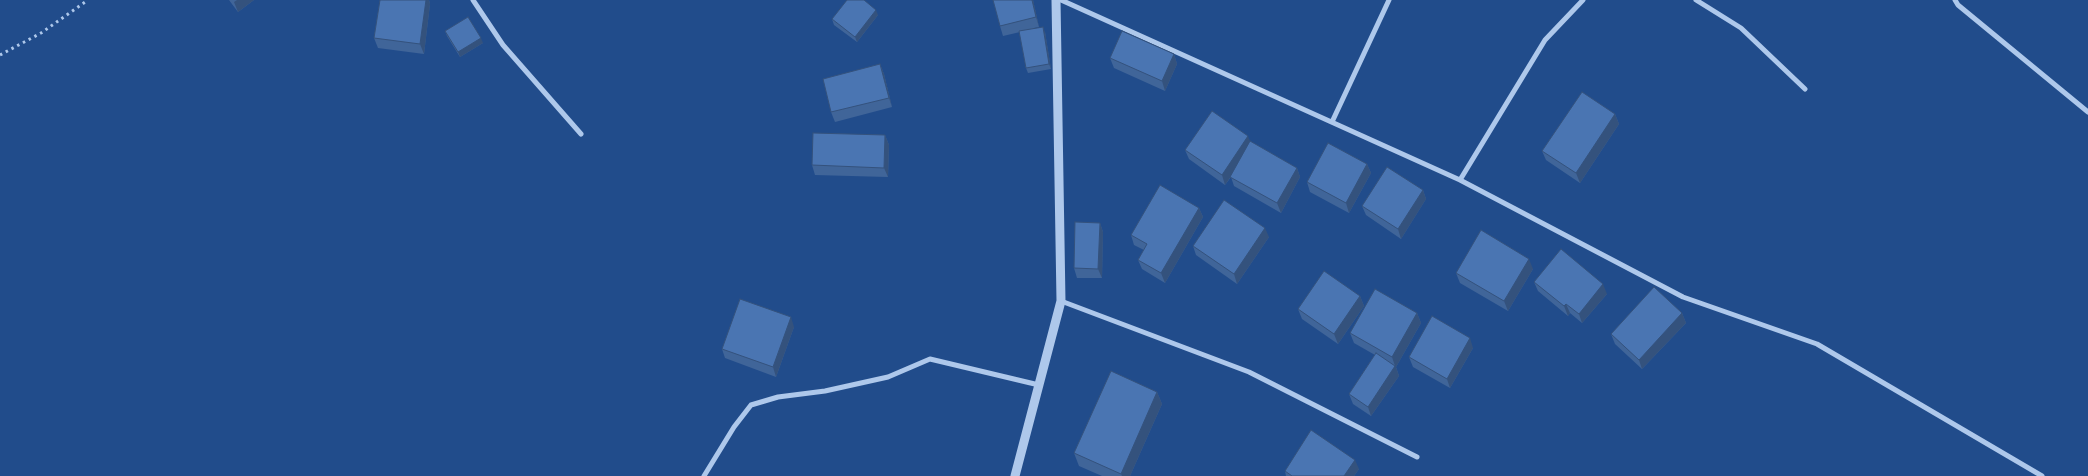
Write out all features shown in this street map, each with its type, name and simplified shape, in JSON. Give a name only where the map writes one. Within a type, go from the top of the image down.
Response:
[{"type":"street","points":[[473,0],[503,45],[581,134]]},
{"type":"street","points":[[1015,476],[1061,301],[1056,0]]},
{"type":"street","points":[[1061,0],[1460,180],[1683,297],[1817,344],[2042,476]]},
{"type":"street","points":[[1332,122],[1389,0]]},
{"type":"street","points":[[1460,180],[1545,40],[1582,0]]},
{"type":"street","points":[[1696,0],[1741,28],[1805,89]]},
{"type":"street","points":[[1955,0],[1958,5],[2088,112]]},
{"type":"street","points":[[1061,301],[1249,372],[1417,457]]},
{"type":"street","points":[[704,476],[751,405],[778,397],[826,391],[888,377],[930,359],[1039,385]]},
{"type":"path","points":[[0,55],[41,33],[88,0]]},
{"type":"building","points":[[380,0],[426,0],[420,44],[374,38]]},
{"type":"building","points":[[847,0],[864,0],[876,10],[855,37],[832,19]]},
{"type":"building","points":[[993,0],[1032,0],[1036,17],[1000,26]]},
{"type":"building","points":[[468,17],[481,38],[458,52],[445,31]]},
{"type":"building","points":[[1043,27],[1049,64],[1026,68],[1019,31]]},
{"type":"building","points":[[1122,31],[1174,54],[1162,81],[1110,58]]},
{"type":"building","points":[[880,64],[889,98],[831,112],[823,79]]},
{"type":"building","points":[[1582,92],[1615,114],[1576,173],[1542,151]]},
{"type":"building","points":[[1212,111],[1248,136],[1222,175],[1185,150]]},
{"type":"building","points":[[813,133],[885,135],[884,168],[812,165]]},
{"type":"building","points":[[1250,141],[1297,168],[1277,203],[1230,177]]},
{"type":"building","points":[[1328,143],[1367,164],[1346,203],[1307,182]]},
{"type":"building","points":[[1387,167],[1423,190],[1398,229],[1362,206]]},
{"type":"building","points":[[1160,185],[1199,208],[1161,273],[1138,260],[1147,244],[1131,235]]},
{"type":"building","points":[[1224,200],[1265,228],[1234,274],[1193,246]]},
{"type":"building","points":[[1075,222],[1100,223],[1098,269],[1074,268]]},
{"type":"building","points":[[1481,230],[1529,259],[1504,301],[1456,273]]},
{"type":"building","points":[[1561,249],[1603,284],[1579,314],[1566,304],[1564,306],[1534,282]]},
{"type":"building","points":[[1324,271],[1360,296],[1334,334],[1298,309]]},
{"type":"building","points":[[1654,287],[1682,313],[1639,360],[1611,334]]},
{"type":"building","points":[[1375,289],[1417,313],[1392,357],[1350,333]]},
{"type":"building","points":[[740,299],[791,317],[773,367],[722,349]]},
{"type":"building","points":[[1432,316],[1470,338],[1447,379],[1409,357]]},
{"type":"building","points":[[1376,353],[1395,366],[1368,407],[1349,394]]},
{"type":"building","points":[[1111,371],[1157,392],[1121,474],[1074,453]]},
{"type":"building","points":[[1311,430],[1355,460],[1344,476],[1292,476],[1285,471]]}]
